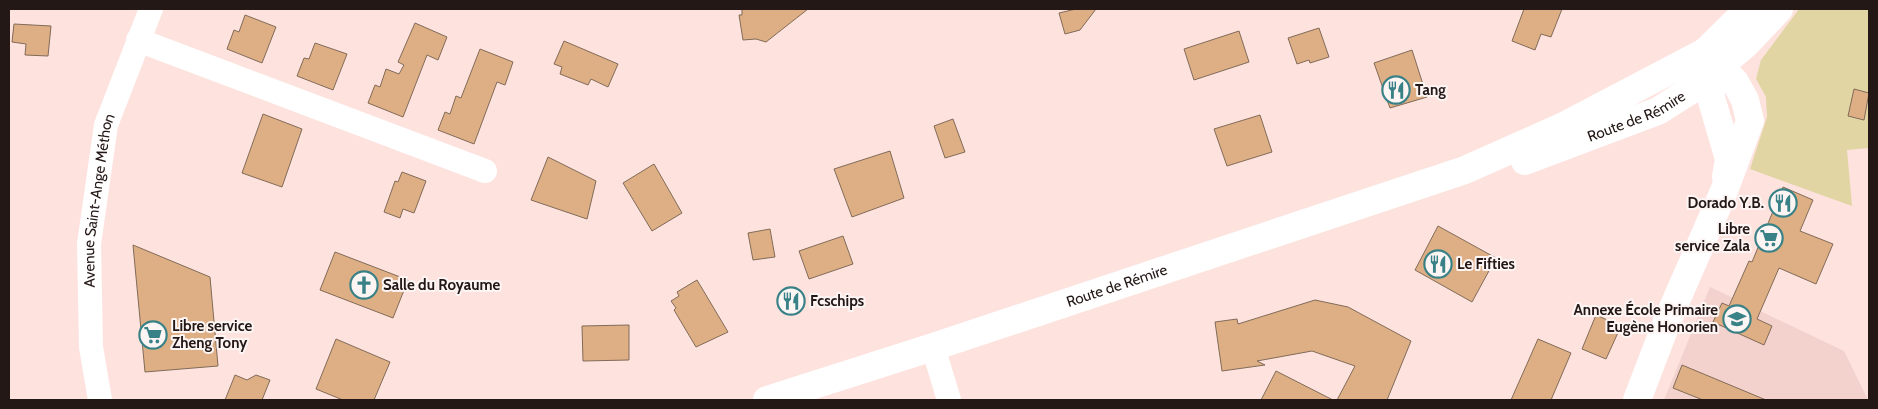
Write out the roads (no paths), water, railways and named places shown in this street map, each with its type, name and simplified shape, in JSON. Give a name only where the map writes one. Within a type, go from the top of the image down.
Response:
[{"type":"main road","name":"Route de Rémire","points":[[1465,170],[1516,164],[1658,110],[1691,90],[1712,58],[1749,9]]},
{"type":"main road","name":"Route de Rémire","points":[[767,400],[933,347],[1465,170],[1746,44],[1779,9]]},
{"type":"main road","points":[[1712,58],[1710,94],[1721,126],[1728,159],[1724,190]]},
{"type":"main road","points":[[1637,400],[1668,319],[1724,190],[1750,121],[1745,100],[1734,82],[1712,58]]},
{"type":"main road","points":[[1658,110],[1691,106],[1706,113],[1721,126]]},
{"type":"street","name":"Avenue Saint-Ange Méthon","points":[[100,400],[91,348],[89,244],[106,125],[151,9]]},
{"type":"street","points":[[138,40],[485,172]]},
{"type":"street","points":[[933,347],[949,400]]},
{"type":"place","name":"Tang","points":[[1396,90]]},
{"type":"place","name":"Dorado Y.B.","points":[[1783,203]]},
{"type":"place","name":"Libre service Zala","points":[[1769,238]]},
{"type":"place","name":"Le Fifties","points":[[1438,264]]},
{"type":"place","name":"Salle du Royaume","points":[[364,285]]},
{"type":"place","name":"Fcschips","points":[[791,301]]},
{"type":"place","name":"Annexe École Primaire Eugène Honorien","points":[[1737,319]]},
{"type":"place","name":"Libre service Zheng Tony","points":[[153,335]]}]
